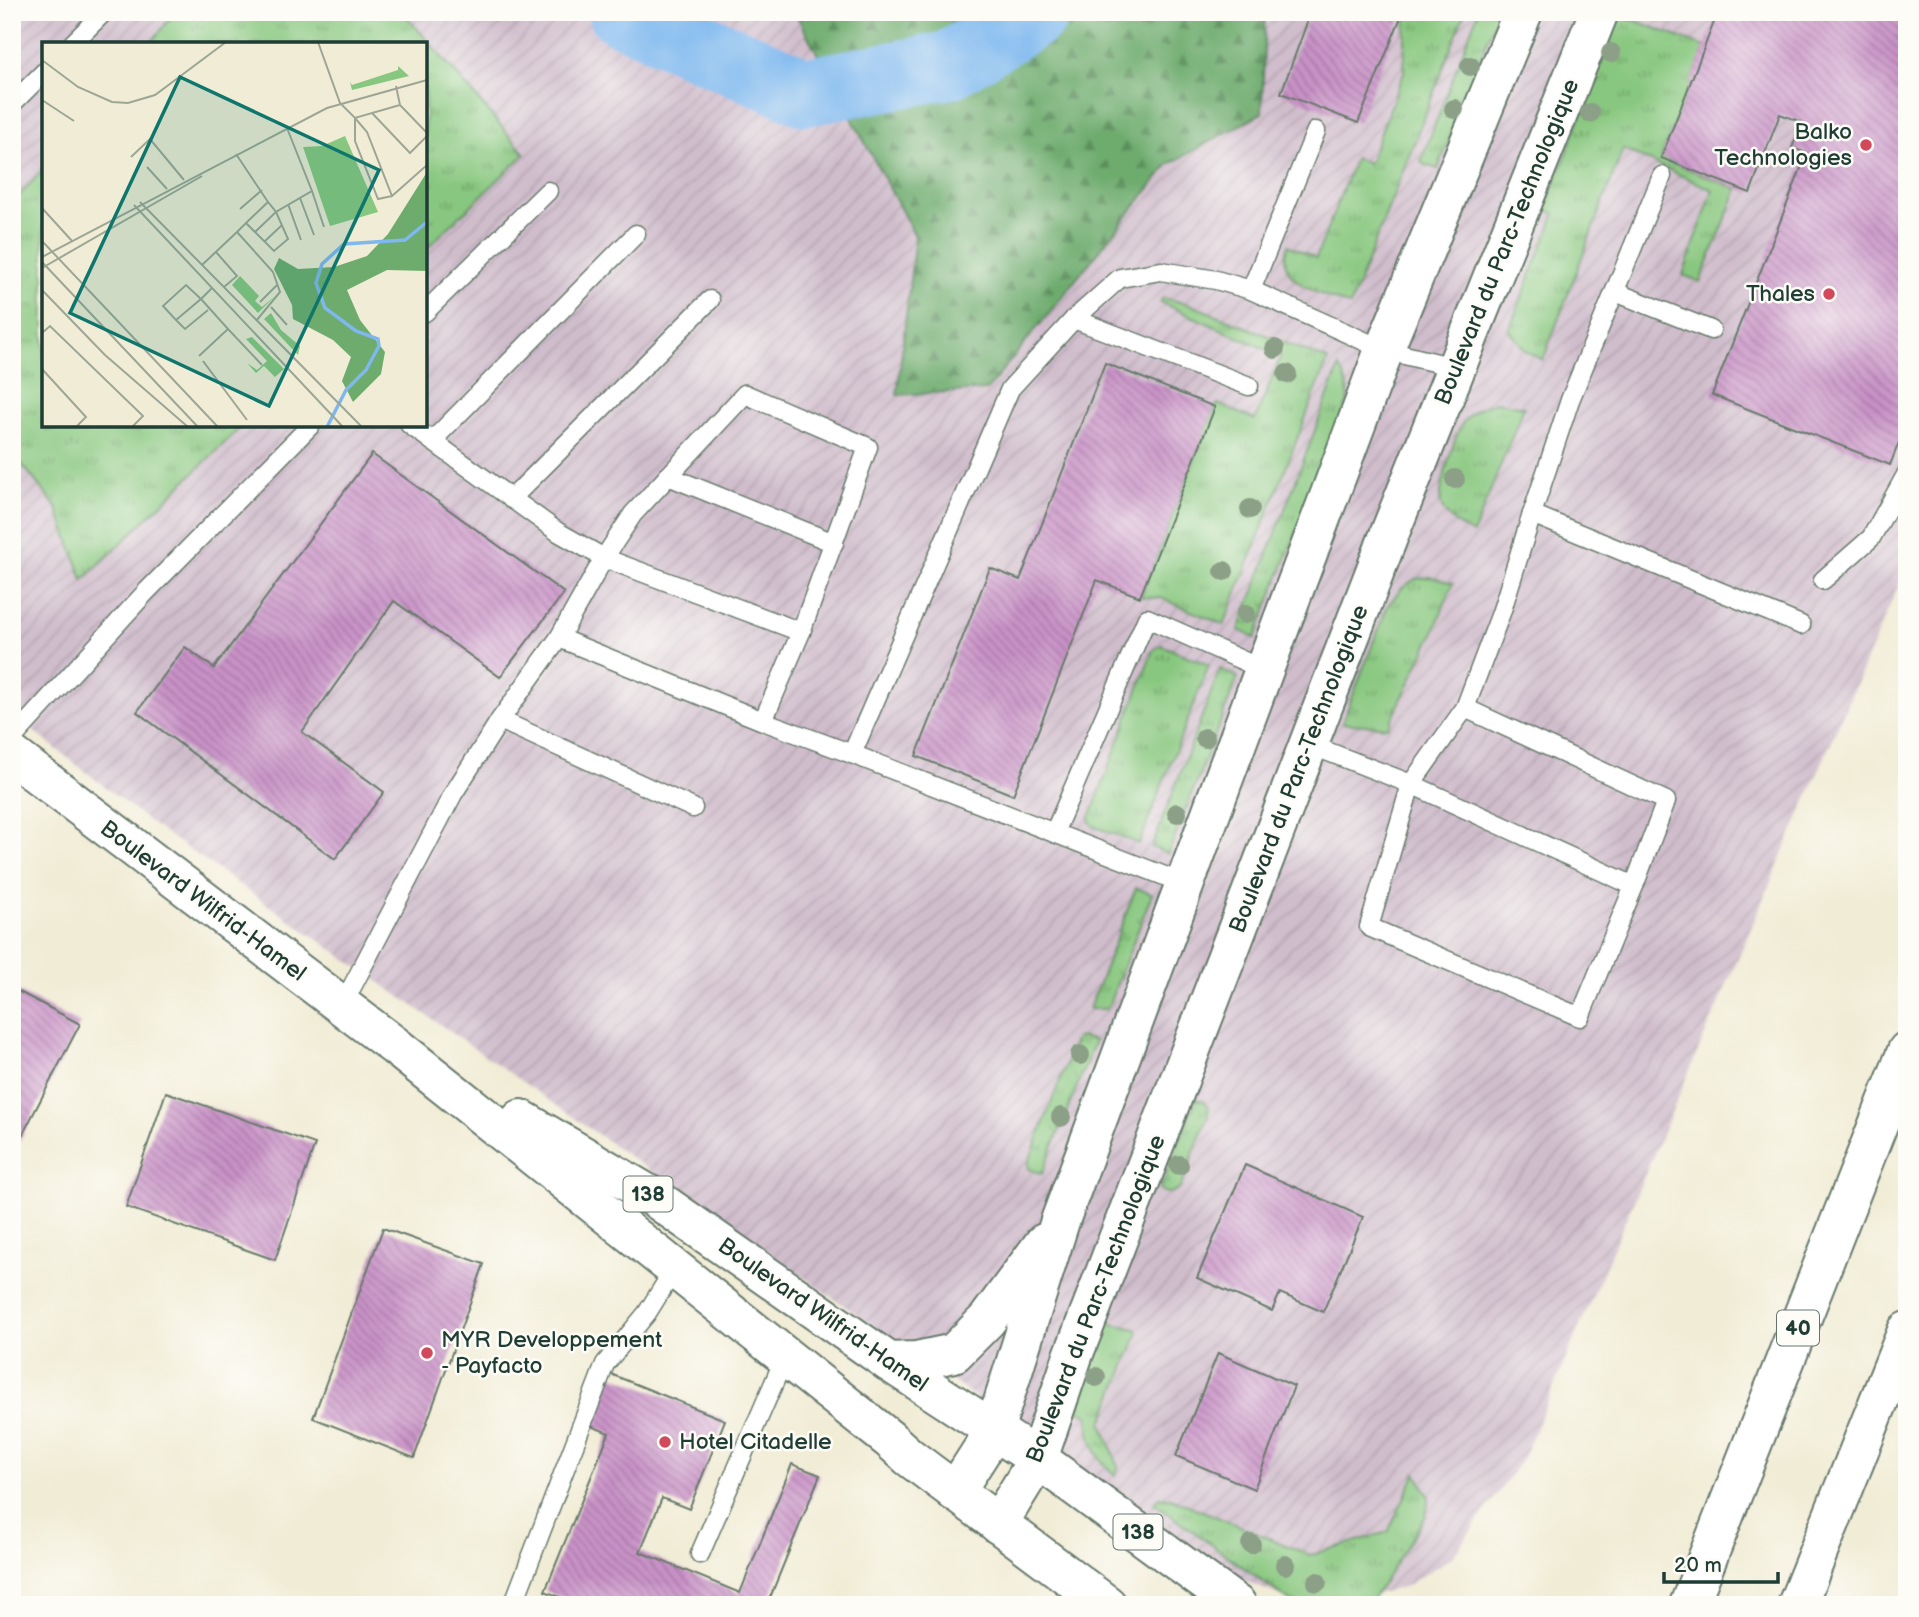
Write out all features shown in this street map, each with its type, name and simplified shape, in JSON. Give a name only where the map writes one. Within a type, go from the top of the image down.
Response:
[{"type":"main road","name":"Boulevard du Parc-Technologique","points":[[955,1492],[994,1431],[1060,1221],[1264,670],[1384,350],[1522,12]]},
{"type":"main road","name":"Boulevard du Parc-Technologique","points":[[998,1524],[1038,1459],[1073,1356],[1308,744],[1599,12]]},
{"type":"main road","name":"Boulevard Wilfrid-Hamel","points":[[12,755],[395,1045],[955,1492],[1107,1605]]},
{"type":"main road","name":"Boulevard Wilfrid-Hamel","points":[[395,1045],[655,1198],[889,1362],[1038,1459],[1237,1605]]},
{"type":"main road","name":"40","points":[[1689,1605],[1907,1051]]},
{"type":"main road","name":"Boulevard du Parc-Technologique","points":[[889,1362],[916,1361],[954,1353],[987,1320],[1060,1221]]},
{"type":"main road","points":[[1797,1605],[1907,1331]]},
{"type":"lane","points":[[74,42],[104,12]]},
{"type":"lane","points":[[12,104],[42,74]]},
{"type":"lane","points":[[1251,290],[1316,131]]},
{"type":"lane","points":[[1465,708],[1666,801],[1580,1017],[1369,927],[1411,784],[1465,708],[1501,613],[1570,400],[1662,176]]},
{"type":"lane","points":[[427,310],[548,191]]},
{"type":"lane","points":[[432,441],[636,234]]},
{"type":"lane","points":[[852,754],[1010,389],[1074,319],[1120,278],[1161,271],[1216,280],[1251,290],[1384,350],[1458,368]]},
{"type":"lane","points":[[1615,292],[1711,330]]},
{"type":"lane","points":[[512,499],[710,300]]},
{"type":"lane","points":[[1074,319],[1249,386]]},
{"type":"lane","points":[[342,1006],[453,794],[500,720],[559,638],[604,558],[633,514],[745,394],[868,447],[801,632],[763,721]]},
{"type":"lane","points":[[12,739],[145,593],[309,427]]},
{"type":"lane","points":[[413,427],[558,533],[604,558],[801,632]]},
{"type":"lane","points":[[1824,580],[1871,538],[1907,473]]},
{"type":"lane","points":[[668,476],[834,544]]},
{"type":"lane","points":[[1532,514],[1801,625]]},
{"type":"lane","points":[[1054,833],[1147,618],[1264,670]]},
{"type":"lane","points":[[559,638],[763,721],[1185,884]]},
{"type":"lane","points":[[500,720],[693,808]]},
{"type":"lane","points":[[1308,744],[1411,784],[1634,886]]},
{"type":"lane","points":[[513,1605],[605,1364],[647,1313],[675,1268]]},
{"type":"lane","points":[[700,1554],[785,1357]]},
{"type":"shaded area","points":[[12,12],[1907,12],[1907,565],[1523,1458],[1452,1557],[1406,1586],[1341,1604],[1296,1602],[1234,1577],[152,824],[12,714]]},
{"type":"green space","points":[[175,12],[403,12],[525,154],[427,248],[427,42],[152,42]]},
{"type":"green space","points":[[795,12],[1265,12],[1262,113],[1169,164],[987,390],[897,395],[915,236]]},
{"type":"green space","points":[[1406,12],[1465,12],[1350,306],[1304,286],[1287,269],[1285,258],[1288,245],[1316,258],[1355,158],[1369,163],[1404,72]]},
{"type":"green space","points":[[1478,12],[1498,12],[1438,169],[1421,161]]},
{"type":"green space","points":[[1620,15],[1705,47],[1661,158],[1738,189],[1700,282],[1683,275],[1713,190],[1623,149],[1543,360],[1526,351],[1509,330],[1555,214],[1545,209]]},
{"type":"green space","points":[[42,171],[42,427],[241,427],[83,580],[57,508],[12,452],[12,203]]},
{"type":"green space","points":[[1163,298],[1189,304],[1328,360],[1224,625],[1161,598],[1141,597],[1215,407],[1218,404],[1255,420],[1281,356],[1160,302]]},
{"type":"green space","points":[[1339,367],[1344,375],[1349,397],[1255,638],[1239,630]]},
{"type":"green space","points":[[1496,402],[1524,407],[1473,534],[1454,522],[1443,510],[1441,498],[1444,476],[1464,421],[1475,411]]},
{"type":"green space","points":[[1430,577],[1453,583],[1432,636],[1388,727],[1342,723],[1388,605],[1402,588],[1415,579]]},
{"type":"green space","points":[[1161,645],[1209,665],[1139,844],[1093,826],[1089,820],[1153,650]]},
{"type":"green space","points":[[1220,669],[1238,677],[1168,854],[1152,847]]},
{"type":"green space","points":[[1136,888],[1152,894],[1107,1009],[1089,1009]]},
{"type":"green space","points":[[1076,1038],[1095,1041],[1042,1174],[1029,1169],[1028,1164]]},
{"type":"green space","points":[[1196,1099],[1204,1101],[1209,1107],[1208,1115],[1180,1189],[1172,1193],[1165,1192],[1160,1190]]},
{"type":"green space","points":[[1108,1323],[1136,1329],[1138,1333],[1102,1423],[1118,1466],[1116,1476],[1103,1463],[1095,1449],[1088,1415],[1079,1411],[1081,1392]]},
{"type":"green space","points":[[1416,1473],[1429,1497],[1426,1516],[1369,1605],[1295,1605],[1154,1503],[1159,1497],[1171,1498],[1310,1555],[1388,1532]]},
{"type":"building","points":[[1311,12],[1403,12],[1358,123],[1281,93]]},
{"type":"building","name":"Thales","points":[[1718,12],[1907,12],[1907,422],[1890,465],[1712,395],[1807,153],[1792,148],[1802,122],[1780,114],[1750,193],[1661,158]]},
{"type":"building","points":[[1105,363],[1215,407],[1140,597],[1097,580],[1013,795],[916,756],[990,568],[1020,580]]},
{"type":"building","points":[[372,454],[564,593],[500,677],[394,601],[302,732],[384,792],[335,859],[137,712],[185,647],[214,668]]},
{"type":"building","points":[[12,988],[80,1024],[12,1155]]},
{"type":"building","points":[[166,1092],[315,1144],[275,1260],[126,1207]]},
{"type":"building","points":[[1245,1165],[1363,1217],[1323,1312],[1280,1293],[1272,1311],[1197,1278]]},
{"type":"building","points":[[383,1228],[484,1264],[414,1458],[313,1418]]},
{"type":"building","points":[[1218,1353],[1294,1386],[1254,1489],[1176,1456]]},
{"type":"building","points":[[608,1373],[725,1420],[689,1509],[662,1498],[640,1552],[740,1593],[792,1464],[820,1475],[767,1605],[579,1605],[545,1591],[609,1433],[588,1425]]},
{"type":"waterway","points":[[622,12],[805,92],[949,65],[1036,12]]},
{"type":"place","name":"Balko Technologies","points":[[1866,145]]},
{"type":"place","name":"Thales","points":[[1829,294]]},
{"type":"place","name":"MYR Developpement - Payfacto","points":[[427,1353]]},
{"type":"place","name":"Hotel Citadelle","points":[[665,1442]]}]
